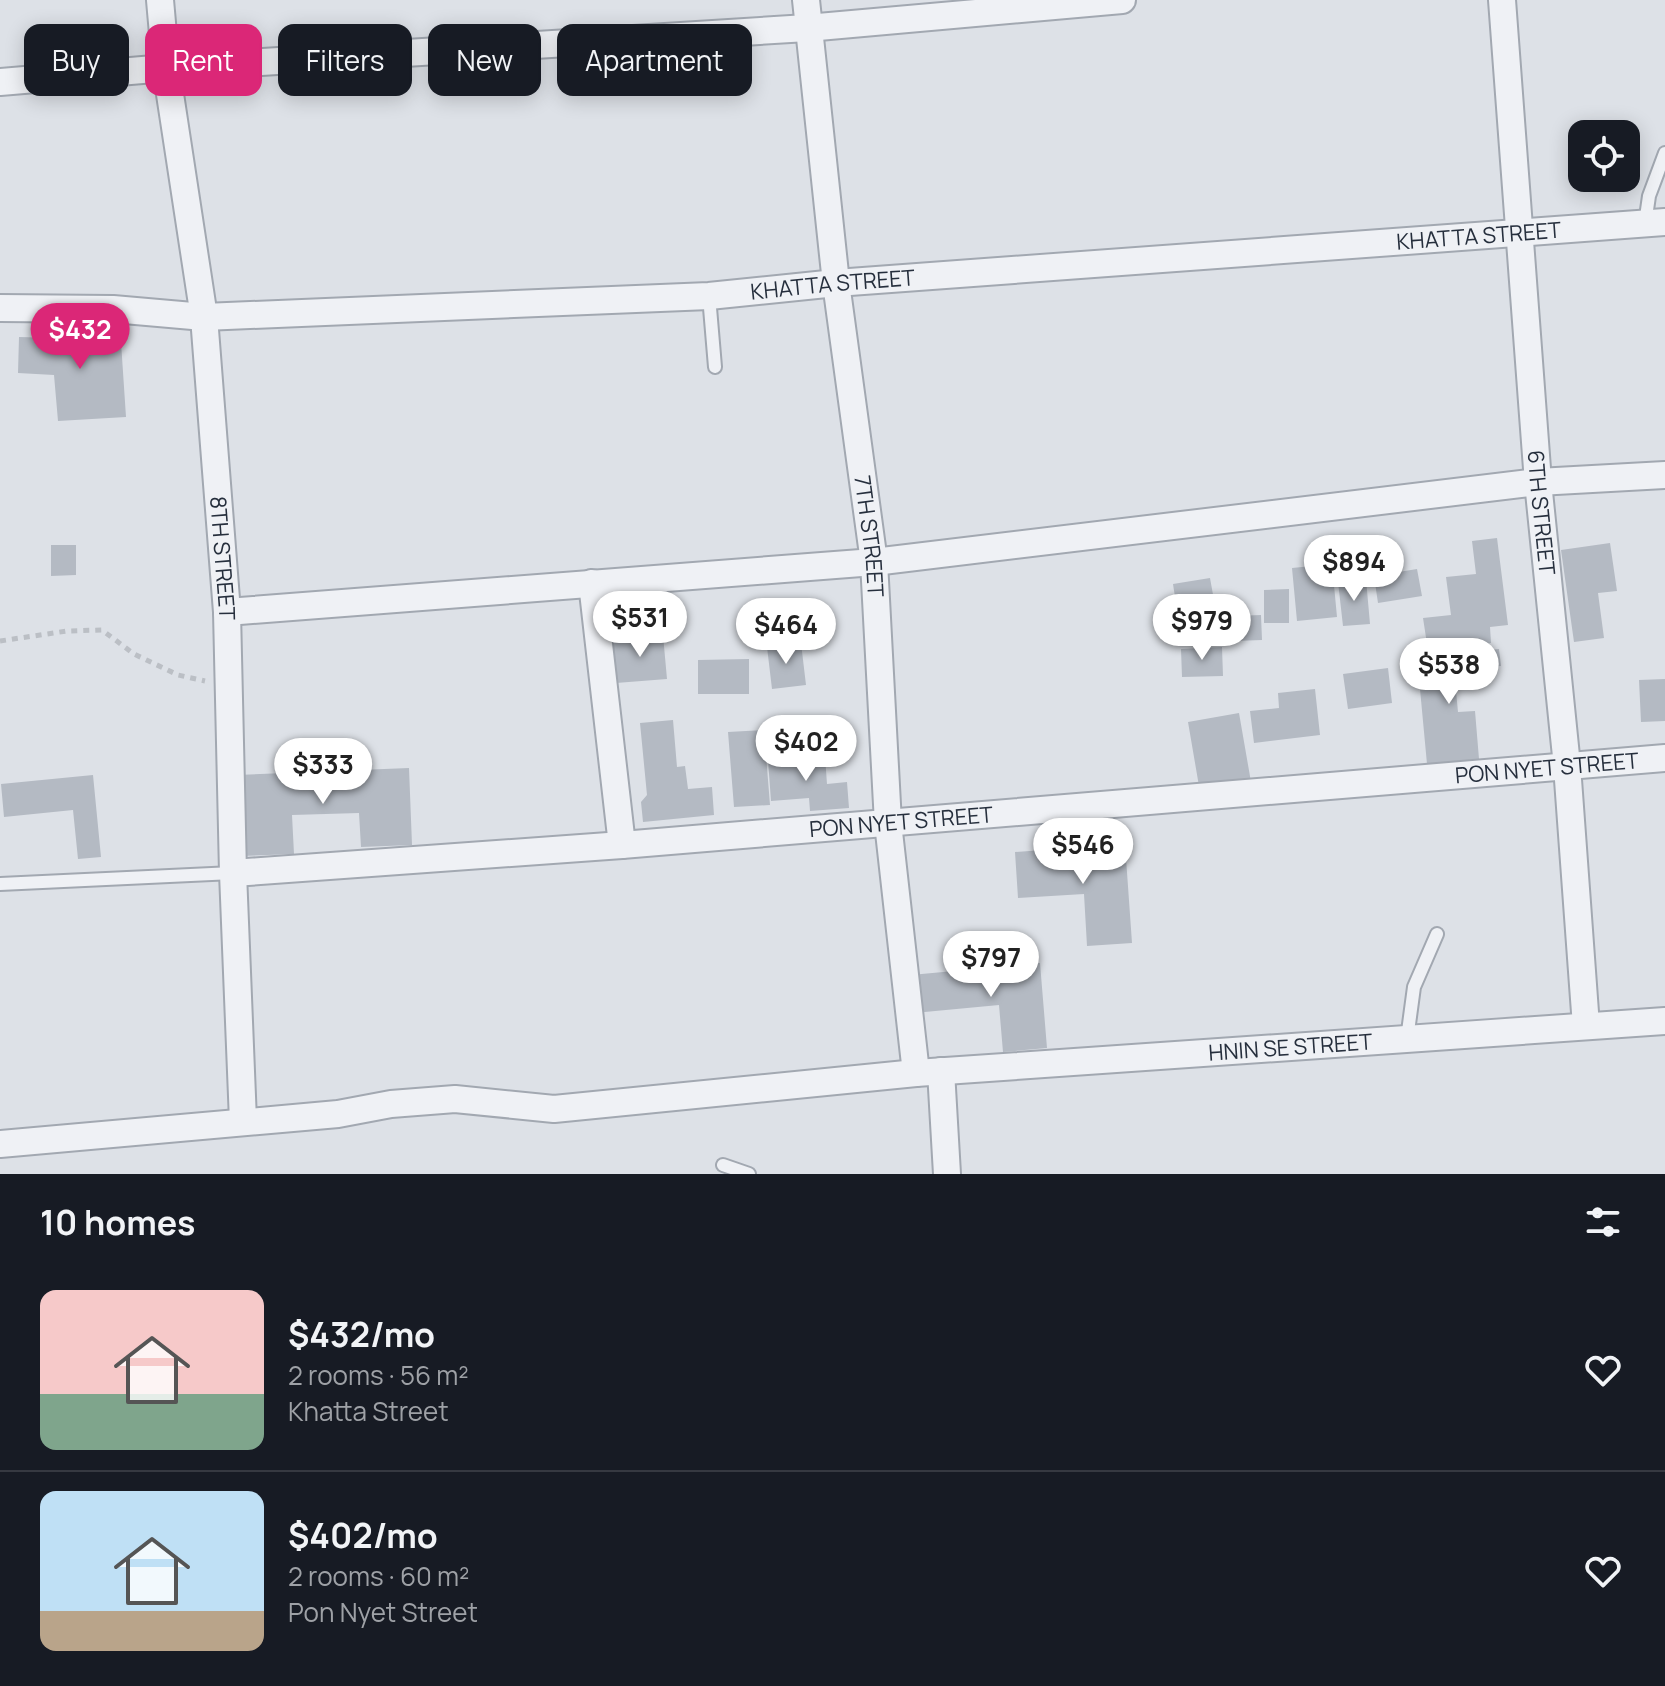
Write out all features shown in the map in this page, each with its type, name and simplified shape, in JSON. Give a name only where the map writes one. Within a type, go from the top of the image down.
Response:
[{"type":"street","name":"8TH STREET","points":[[160,0],[162,24]]},
{"type":"street","name":"7TH STREET","points":[[806,0],[836,283],[874,562],[888,823],[947,1174]]},
{"type":"street","points":[[262,62],[807,28],[1122,0]]},
{"type":"street","name":"6TH STREET","points":[[1502,0],[1538,482],[1567,766],[1586,1026]]},
{"type":"street","points":[[0,82],[145,70]]},
{"type":"street","name":"8TH STREET","points":[[170,96],[204,317],[227,612],[243,1121]]},
{"type":"street","name":"KHATTA STREET","points":[[0,308],[113,309],[204,317],[709,296],[836,283],[1655,223]]},
{"type":"street","points":[[227,612],[874,562],[1538,482],[1665,475]]},
{"type":"street","points":[[592,583],[622,845]]},
{"type":"street","name":"PON NYET STREET","points":[[233,873],[622,845],[1665,758]]},
{"type":"street","name":"HNIN SE STREET","points":[[0,1144],[338,1114],[391,1104],[455,1099],[554,1109],[928,1072],[1665,1021]]},
{"type":"lane","points":[[1655,223],[1649,196],[1665,153]]},
{"type":"lane","points":[[709,296],[715,367]]},
{"type":"lane","points":[[0,884],[233,873]]},
{"type":"lane","points":[[1407,1039],[1414,987],[1437,934]]},
{"type":"lane","points":[[723,1165],[749,1174]]},
{"type":"path","points":[[0,641],[67,631],[102,630],[134,654],[178,675],[230,686]]},
{"type":"building","points":[[120,327],[126,417],[58,421],[54,375],[18,373],[19,337],[56,338],[52,331]]},
{"type":"building","points":[[1497,538],[1508,625],[1490,627],[1491,643],[1453,648],[1452,642],[1427,644],[1423,618],[1451,615],[1446,577],[1476,574],[1472,541]]},
{"type":"building","points":[[1610,543],[1617,591],[1598,593],[1604,638],[1574,642],[1561,550]]},
{"type":"building","points":[[51,545],[76,545],[76,575],[51,576]]},
{"type":"building","points":[[1332,564],[1337,617],[1297,621],[1292,568]]},
{"type":"building","points":[[1417,569],[1422,596],[1378,603],[1374,576]]},
{"type":"building","points":[[1210,578],[1216,611],[1178,617],[1173,584]]},
{"type":"building","points":[[1366,579],[1370,624],[1343,626],[1338,582]]},
{"type":"building","points":[[1289,589],[1289,623],[1264,623],[1264,590]]},
{"type":"building","points":[[1195,614],[1226,616],[1225,638],[1194,636]]},
{"type":"building","points":[[1261,615],[1262,640],[1234,641],[1233,616]]},
{"type":"building","points":[[663,635],[667,679],[616,683],[612,639]]},
{"type":"building","points":[[801,643],[806,685],[772,689],[767,647]]},
{"type":"building","points":[[1222,647],[1223,676],[1182,677],[1181,649]]},
{"type":"building","points":[[1499,649],[1501,666],[1454,670],[1458,712],[1475,711],[1479,759],[1427,764],[1417,657]]},
{"type":"building","points":[[749,659],[749,694],[698,694],[698,660]]},
{"type":"building","points":[[1388,668],[1392,703],[1348,709],[1343,674]]},
{"type":"building","points":[[1665,679],[1665,721],[1641,722],[1639,680]]},
{"type":"building","points":[[1315,689],[1320,735],[1254,743],[1250,711],[1279,708],[1278,693]]},
{"type":"building","points":[[1239,713],[1251,782],[1200,792],[1188,722]]},
{"type":"building","points":[[673,720],[677,767],[685,766],[688,789],[712,787],[714,815],[643,822],[641,802],[647,795],[640,723]]},
{"type":"building","points":[[764,730],[770,805],[734,807],[728,732]]},
{"type":"building","points":[[825,756],[827,784],[847,782],[849,808],[810,811],[809,798],[771,801],[768,760]]},
{"type":"building","points":[[409,768],[412,845],[361,847],[359,813],[292,815],[294,854],[241,856],[237,775]]},
{"type":"building","points":[[93,775],[101,857],[78,859],[73,810],[4,817],[1,784]]},
{"type":"building","points":[[1125,844],[1132,943],[1087,946],[1084,894],[1018,898],[1015,852]]},
{"type":"building","points":[[1040,963],[1047,1048],[1003,1052],[999,1005],[914,1013],[911,975]]}]
